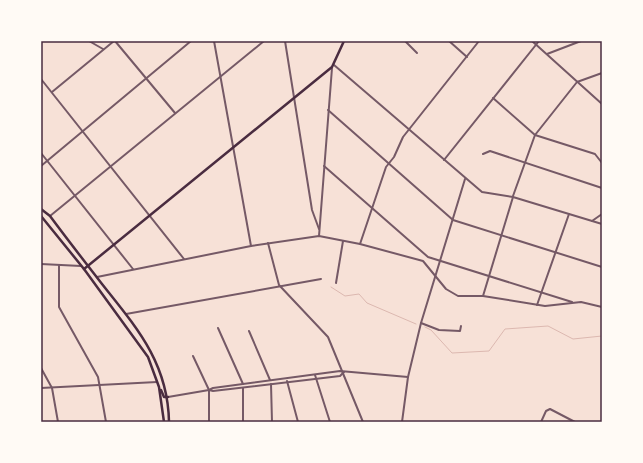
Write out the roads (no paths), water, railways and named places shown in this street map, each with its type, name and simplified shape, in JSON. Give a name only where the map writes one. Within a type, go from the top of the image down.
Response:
[{"type":"main road","points":[[84,269],[333,66],[344,41]]},
{"type":"main road","points":[[41,209],[50,216],[126,314],[152,353],[168,397],[169,422]]},
{"type":"main road","points":[[41,216],[84,269],[143,349],[151,364],[164,397],[168,397]]},
{"type":"main road","points":[[157,382],[162,381],[165,388]]},
{"type":"main road","points":[[159,387],[164,422]]},
{"type":"street","points":[[89,41],[103,49]]},
{"type":"street","points":[[52,92],[114,41],[174,113]]},
{"type":"street","points":[[41,166],[191,41]]},
{"type":"street","points":[[214,41],[251,246]]},
{"type":"street","points":[[50,216],[174,113],[264,41]]},
{"type":"street","points":[[285,41],[312,210],[319,229]]},
{"type":"street","points":[[404,41],[418,53]]},
{"type":"street","points":[[449,41],[467,57]]},
{"type":"street","points":[[360,244],[386,167],[408,129],[480,41]]},
{"type":"street","points":[[532,41],[602,104]]},
{"type":"street","points":[[444,160],[539,41]]},
{"type":"street","points":[[547,54],[581,41]]},
{"type":"street","points":[[319,236],[328,110],[333,66]]},
{"type":"street","points":[[333,66],[482,192],[513,197],[602,224]]},
{"type":"street","points":[[483,296],[513,197],[535,135],[577,82],[602,73]]},
{"type":"street","points":[[41,79],[184,259]]},
{"type":"street","points":[[493,98],[535,135],[595,154],[602,163]]},
{"type":"street","points":[[328,110],[453,220],[602,267]]},
{"type":"street","points":[[483,154],[490,151],[602,188]]},
{"type":"street","points":[[41,153],[133,269]]},
{"type":"street","points":[[324,166],[428,257],[573,302]]},
{"type":"street","points":[[402,422],[408,377],[422,323],[465,179]]},
{"type":"street","points":[[537,305],[569,214]]},
{"type":"street","points":[[592,221],[602,214]]},
{"type":"street","points":[[97,277],[251,246],[319,236],[360,244],[423,262],[446,289],[458,296],[483,296],[537,305],[553,306],[581,302],[602,306]]},
{"type":"street","points":[[336,283],[343,240]]},
{"type":"street","points":[[268,243],[279,286],[328,337],[344,372],[363,422]]},
{"type":"street","points":[[41,264],[81,266]]},
{"type":"street","points":[[59,264],[59,307],[100,385],[106,422]]},
{"type":"street","points":[[126,314],[321,278]]},
{"type":"street","points":[[422,323],[439,330],[460,331],[462,326]]},
{"type":"street","points":[[218,328],[244,387],[243,422]]},
{"type":"street","points":[[249,331],[270,380],[272,422]]},
{"type":"street","points":[[193,356],[209,390],[209,422]]},
{"type":"street","points":[[41,368],[52,388],[58,422]]},
{"type":"street","points":[[168,397],[209,390],[340,376],[344,372]]},
{"type":"street","points":[[209,390],[270,380],[344,372],[408,377]]},
{"type":"street","points":[[315,375],[330,422]]},
{"type":"street","points":[[286,378],[298,422]]},
{"type":"street","points":[[41,388],[157,382]]},
{"type":"street","points":[[541,422],[546,411],[553,410],[575,422]]},
{"type":"waterway","points":[[331,287],[345,296],[359,294],[367,303],[416,324]]},
{"type":"waterway","points":[[425,327],[431,330],[452,353],[489,351],[505,329],[548,326],[573,339],[602,336]]}]
